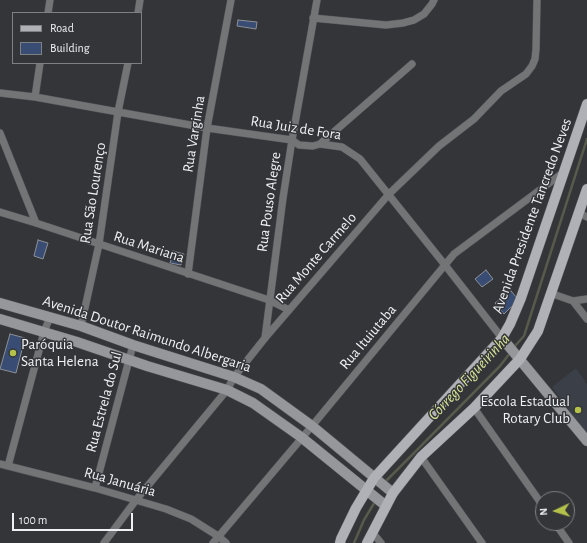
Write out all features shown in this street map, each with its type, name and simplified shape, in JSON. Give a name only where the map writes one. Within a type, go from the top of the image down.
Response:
[{"type":"main road","name":"Avenida Presidente Tancredo Neves","points":[[340,543],[353,514],[374,478],[502,338],[510,324],[587,104]]},
{"type":"main road","points":[[367,543],[393,493],[421,458],[474,408],[520,359],[538,331],[550,293],[583,215],[587,189]]},
{"type":"street","points":[[48,12],[50,0]]},
{"type":"street","points":[[138,12],[140,0]]},
{"type":"street","name":"Rua Varginha","points":[[188,274],[207,128],[230,0]]},
{"type":"street","name":"Rua Pouso Alegre","points":[[264,338],[282,198],[317,0]]},
{"type":"street","points":[[314,18],[386,25],[403,24],[424,14],[434,0]]},
{"type":"street","name":"Rua Monte Carmelo","points":[[104,543],[136,500],[227,390],[234,377],[264,338],[389,194],[439,146],[474,119],[501,91],[526,74],[535,59],[537,0]]},
{"type":"street","points":[[35,97],[40,64]]},
{"type":"street","name":"Rua São Lourenço","points":[[81,326],[99,244],[118,112],[128,64]]},
{"type":"street","points":[[320,144],[412,64]]},
{"type":"street","name":"Rua Juiz de Fora","points":[[0,93],[35,97],[207,128],[292,140],[300,145],[313,146],[320,144],[342,147],[360,159],[445,264],[502,338]]},
{"type":"street","points":[[0,133],[36,223]]},
{"type":"street","name":"Rua Ituiutaba","points":[[213,543],[454,254],[564,172]]},
{"type":"street","name":"Rua Mariana","points":[[0,212],[269,300],[289,310]]},
{"type":"street","points":[[550,293],[573,301],[587,299]]},
{"type":"street","points":[[573,301],[587,319]]},
{"type":"street","name":"Avenida Doutor Raimundo Albergaria","points":[[0,303],[81,326],[133,345],[234,377],[261,389],[312,426],[393,493]]},
{"type":"street","points":[[4,465],[44,332],[50,317]]},
{"type":"street","name":"Avenida Doutor Raimundo Albergaria","points":[[0,319],[227,390],[252,403],[301,437],[386,506]]},
{"type":"street","points":[[502,338],[587,442]]},
{"type":"street","name":"Rua Estrela do Sul","points":[[95,488],[133,345]]},
{"type":"street","points":[[474,408],[535,495]]},
{"type":"street","points":[[421,458],[482,543]]},
{"type":"street","name":"Rua Januária","points":[[4,465],[95,488],[166,509],[191,519],[218,536],[226,543]]},
{"type":"street","points":[[561,531],[569,543]]},
{"type":"street","points":[[372,532],[381,543]]},
{"type":"shaded area","name":"Escola Estadual Rotary Club","points":[[576,368],[587,384],[587,434],[552,387]]},
{"type":"building","points":[[238,20],[257,22],[256,29],[237,26]]},
{"type":"building","points":[[38,240],[48,243],[43,259],[34,256]]},
{"type":"building","points":[[173,251],[184,254],[181,265],[170,263]]},
{"type":"building","points":[[486,270],[493,279],[482,287],[475,279]]},
{"type":"building","points":[[511,291],[517,298],[515,303],[504,314],[495,303]]},
{"type":"building","name":"Paróquia Santa Helena","points":[[10,334],[25,338],[16,373],[0,369]]},
{"type":"waterway","name":"Córrego Figueirinha","points":[[514,347],[524,336],[587,139]]},
{"type":"waterway","name":"Córrego Figueirinha","points":[[385,484],[387,480],[500,366],[510,353]]},
{"type":"waterway","name":"Córrego Figueirinha","points":[[354,543],[364,520],[376,500]]},
{"type":"place","name":"Paróquia Santa Helena","points":[[13,353]]},
{"type":"place","name":"Escola Estadual Rotary Club","points":[[578,410]]}]
